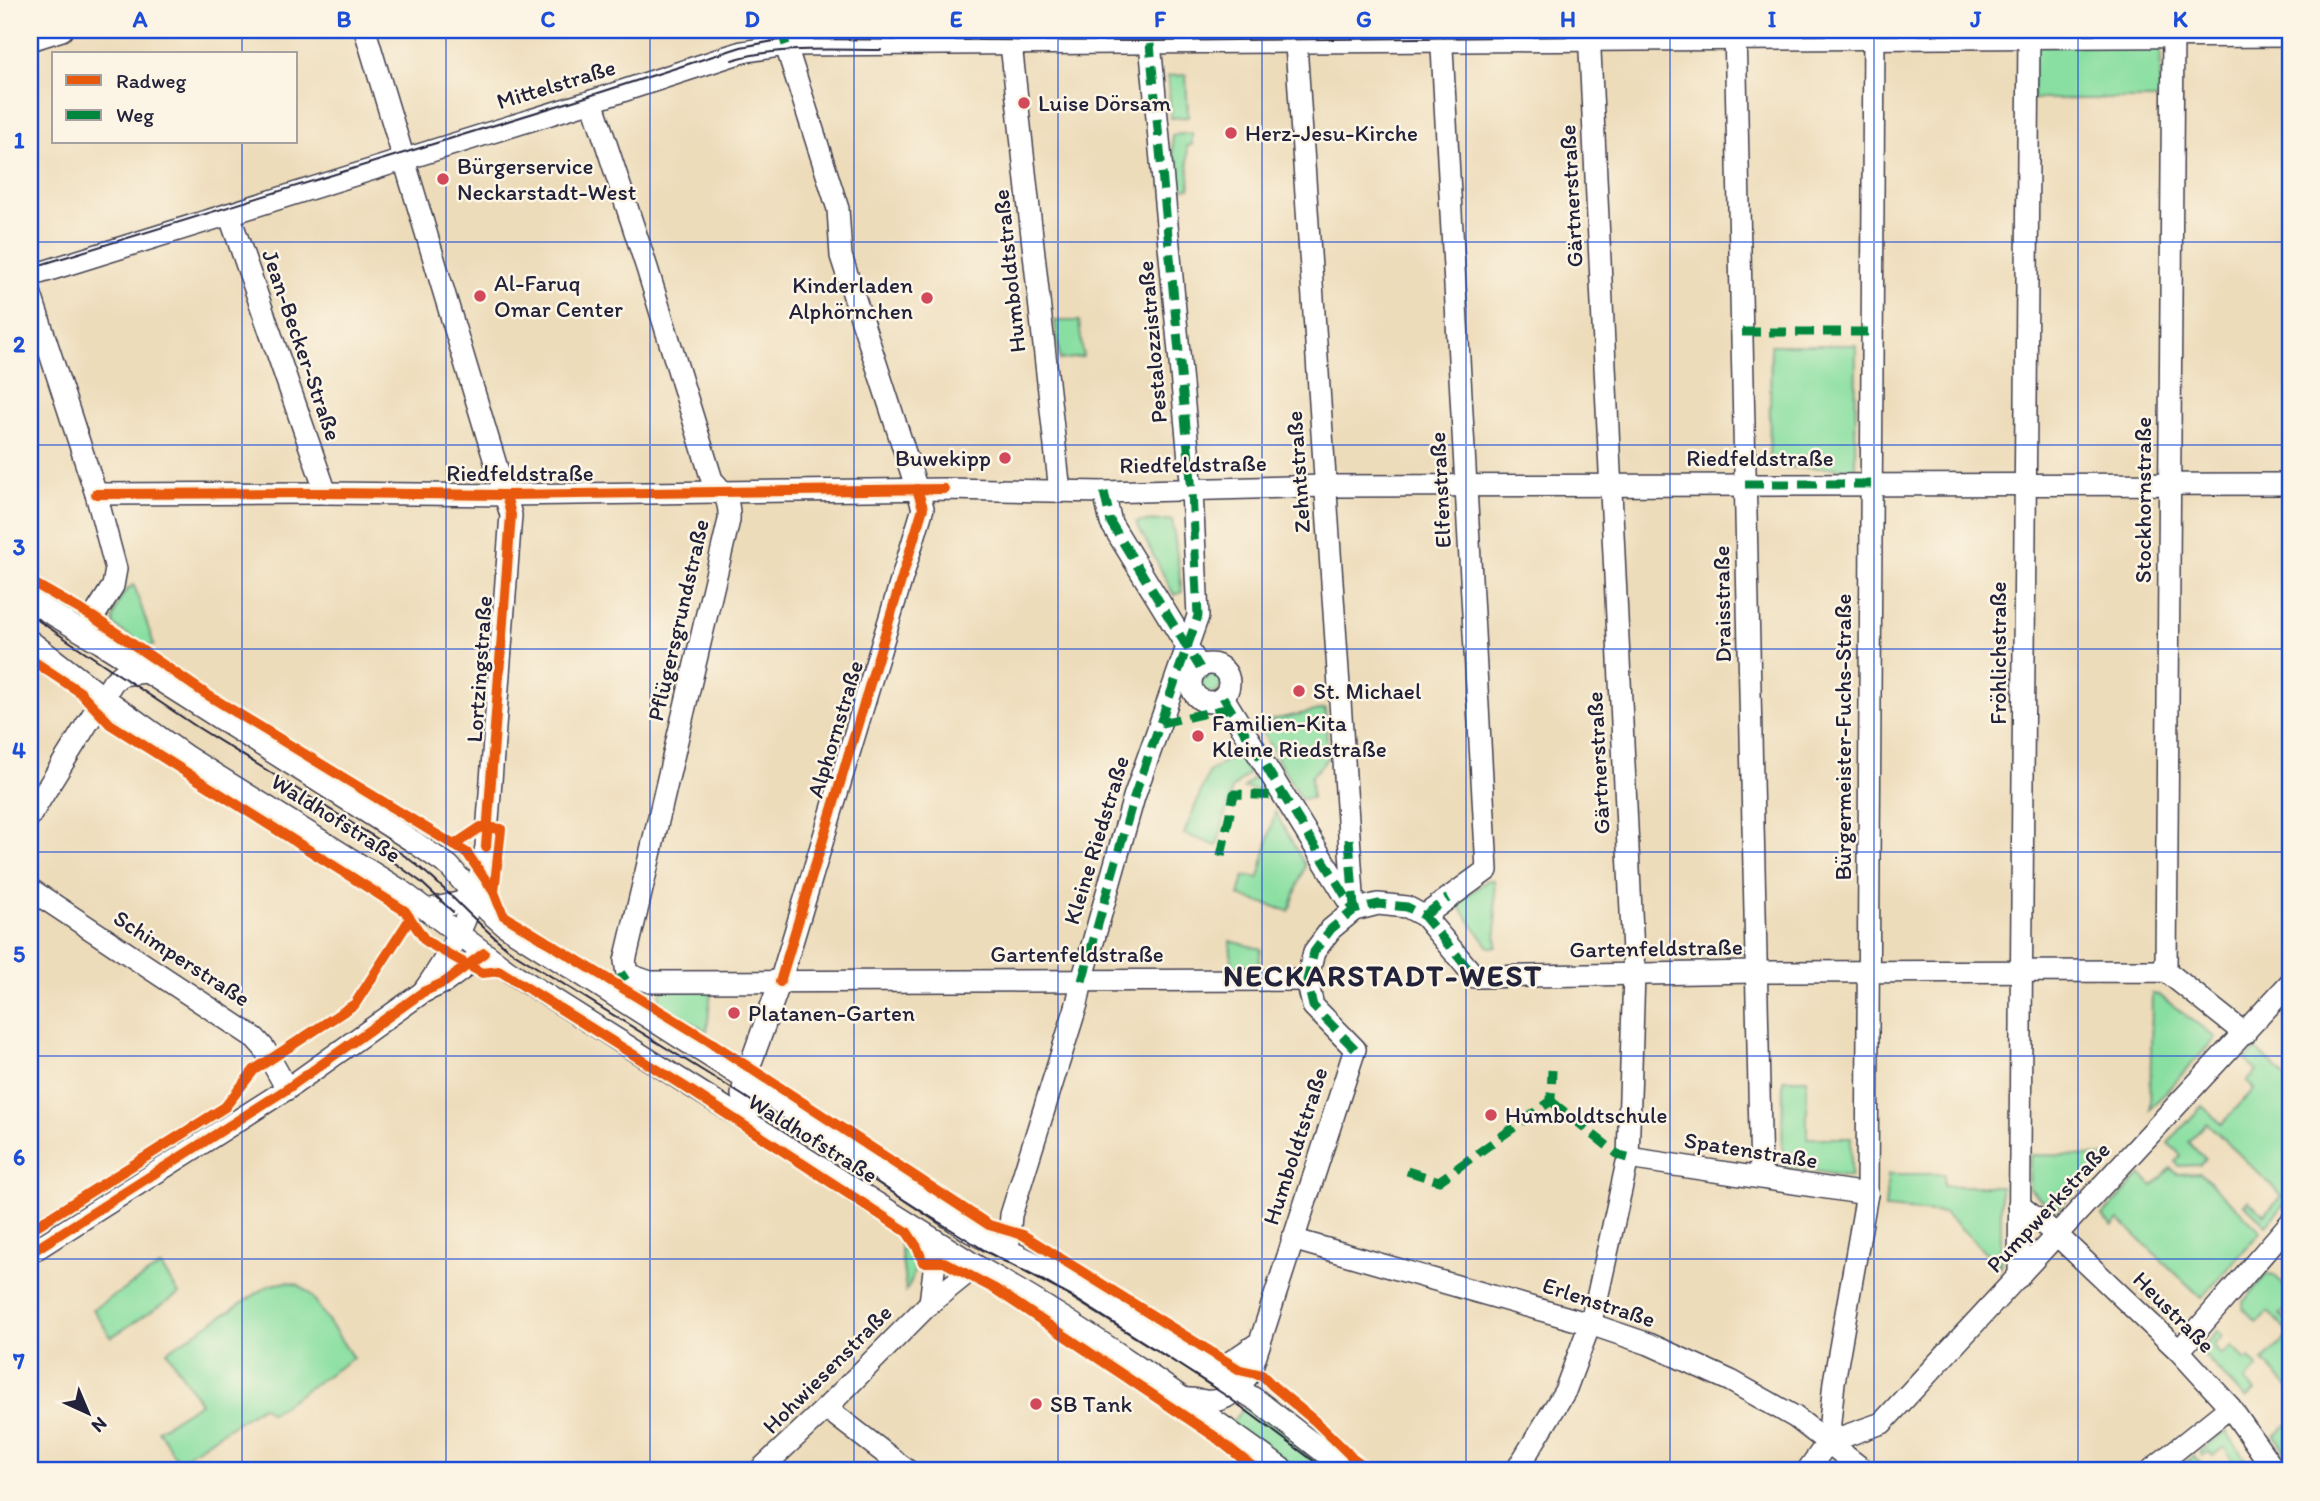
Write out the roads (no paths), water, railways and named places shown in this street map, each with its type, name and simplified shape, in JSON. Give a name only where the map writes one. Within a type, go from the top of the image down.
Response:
[{"type":"street","points":[[30,40],[62,30]]},
{"type":"street","name":"Lortzingstraße","points":[[365,30],[511,516],[486,847],[474,896],[460,934],[423,992]]},
{"type":"street","name":"Mittelstraße","points":[[30,276],[592,101],[784,37],[898,37],[1011,44],[1149,37],[1589,34],[2173,33],[2290,36]]},
{"type":"street","name":"Stockhornstraße","points":[[2166,971],[2173,33]]},
{"type":"street","name":"Gärtnerstraße","points":[[1516,1471],[1565,1391],[1590,1324],[1628,1158],[1634,974],[1589,34]]},
{"type":"street","name":"Fröhlichstraße","points":[[2019,1277],[2029,34]]},
{"type":"street","name":"Draisstraße","points":[[1735,35],[1761,1177]]},
{"type":"street","name":"Bürgermeister-Fuchs-Straße","points":[[1828,1443],[1834,1382],[1867,1194],[1874,35]]},
{"type":"street","name":"Zehntstraße","points":[[1295,36],[1354,910]]},
{"type":"street","name":"Elfenstraße","points":[[1424,916],[1487,870],[1441,36]]},
{"type":"street","name":"Alphornstraße","points":[[749,1122],[742,1095],[745,1079],[780,982],[923,508],[841,256],[838,209],[784,37]]},
{"type":"street","name":"Pestalozzistraße","points":[[1149,37],[1192,491],[1198,616],[1188,648]]},
{"type":"street","name":"Humboldtstraße","points":[[1011,44],[1060,492]]},
{"type":"street","name":"Pflügersgrundstraße","points":[[592,101],[712,480],[723,491],[730,504],[729,520],[625,961]]},
{"type":"street","name":"Jean-Becker-Straße","points":[[229,214],[326,493]]},
{"type":"street","points":[[30,292],[96,494],[116,569],[113,586],[84,632]]},
{"type":"street","name":"Riedfeldstraße","points":[[96,494],[506,495],[917,489],[1104,492],[1325,486],[1611,484],[2290,484]]},
{"type":"street","points":[[1104,492],[1111,523],[1200,668],[1191,681],[1194,693],[1210,703],[1223,697],[1354,910]]},
{"type":"street","name":"Waldhofstraße","points":[[30,601],[84,632],[414,842],[449,866],[474,896],[504,925],[745,1079],[971,1232],[1008,1241],[1050,1271],[1258,1401],[1348,1471]]},
{"type":"street","name":"Waldhofstraße","points":[[30,641],[187,757],[400,890],[510,972],[976,1266],[1033,1298],[1285,1471]]},
{"type":"street","name":"Kleine Riedstraße","points":[[1008,1241],[1011,1214],[1077,1004],[1134,797],[1188,648]]},
{"type":"street","points":[[30,816],[116,678],[145,671]]},
{"type":"street","points":[[449,866],[470,859],[486,847]]},
{"type":"street","name":"Schimperstraße","points":[[30,889],[255,1038],[264,1048],[286,1089]]},
{"type":"street","points":[[426,910],[458,903],[474,896]]},
{"type":"street","points":[[1307,980],[1314,952],[1331,929],[1354,910],[1378,904],[1407,907],[1424,916]]},
{"type":"street","name":"Gartenfeldstraße","points":[[1424,916],[1475,977],[1756,972],[2166,971]]},
{"type":"street","points":[[460,934],[504,925]]},
{"type":"street","points":[[30,1254],[286,1089],[423,992],[445,982],[484,953]]},
{"type":"street","name":"Gartenfeldstraße","points":[[625,961],[627,974],[650,982],[1307,980]]},
{"type":"street","points":[[2166,971],[2245,1034]]},
{"type":"street","name":"Humboldtstraße","points":[[1238,1389],[1250,1373],[1355,1049],[1313,1006],[1307,980]]},
{"type":"street","name":"Pumpwerkstraße","points":[[1828,1443],[1882,1423],[2290,983]]},
{"type":"street","name":"Spatenstraße","points":[[1628,1158],[1867,1194]]},
{"type":"street","name":"Heustraße","points":[[2019,1205],[2057,1235],[2179,1351],[2230,1407],[2275,1471]]},
{"type":"street","points":[[2179,1351],[2290,1223]]},
{"type":"street","points":[[930,1303],[935,1262],[933,1239]]},
{"type":"street","name":"Erlenstraße","points":[[1292,1240],[1590,1324],[1649,1344],[1731,1381],[1795,1417],[1865,1471]]},
{"type":"street","name":"Hohwiesenstraße","points":[[759,1471],[930,1303],[976,1266]]},
{"type":"street","points":[[1214,1373],[1260,1342]]},
{"type":"street","points":[[1183,1399],[1218,1401],[1238,1389]]},
{"type":"street","points":[[2150,1471],[2230,1407]]},
{"type":"street","points":[[826,1408],[908,1471]]},
{"type":"street","points":[[1807,1471],[1828,1443]]},
{"type":"tram line","points":[[30,268],[741,47],[785,39],[1150,41],[2290,33]]},
{"type":"tram line","points":[[732,60],[787,51],[881,50]]},
{"type":"tram line","points":[[30,615],[197,727],[402,854],[515,954],[742,1095],[929,1216],[989,1253],[1074,1298],[1161,1353],[1228,1397],[1327,1471]]},
{"type":"tram line","points":[[377,850],[421,882],[453,912]]},
{"type":"place","name":"Luise Dörsam","points":[[1024,103]]},
{"type":"place","name":"Herz-Jesu-Kirche","points":[[1231,133]]},
{"type":"place","name":"Bürgerservice Neckarstadt-West","points":[[443,179]]},
{"type":"place","name":"Al-Faruq Omar Center","points":[[480,296]]},
{"type":"place","name":"Kinderladen Alphörnchen","points":[[927,298]]},
{"type":"place","name":"Buwekipp","points":[[1005,458]]},
{"type":"place","name":"St. Michael","points":[[1299,691]]},
{"type":"place","name":"Familien-Kita Kleine Riedstraße","points":[[1198,736]]},
{"type":"place","name":"Platanen-Garten","points":[[734,1013]]},
{"type":"place","name":"Humboldtschule","points":[[1491,1115]]},
{"type":"place","name":"SB Tank","points":[[1036,1404]]},
{"type":"district","name":"NECKARSTADT-WEST","points":[[1383,976]]}]
